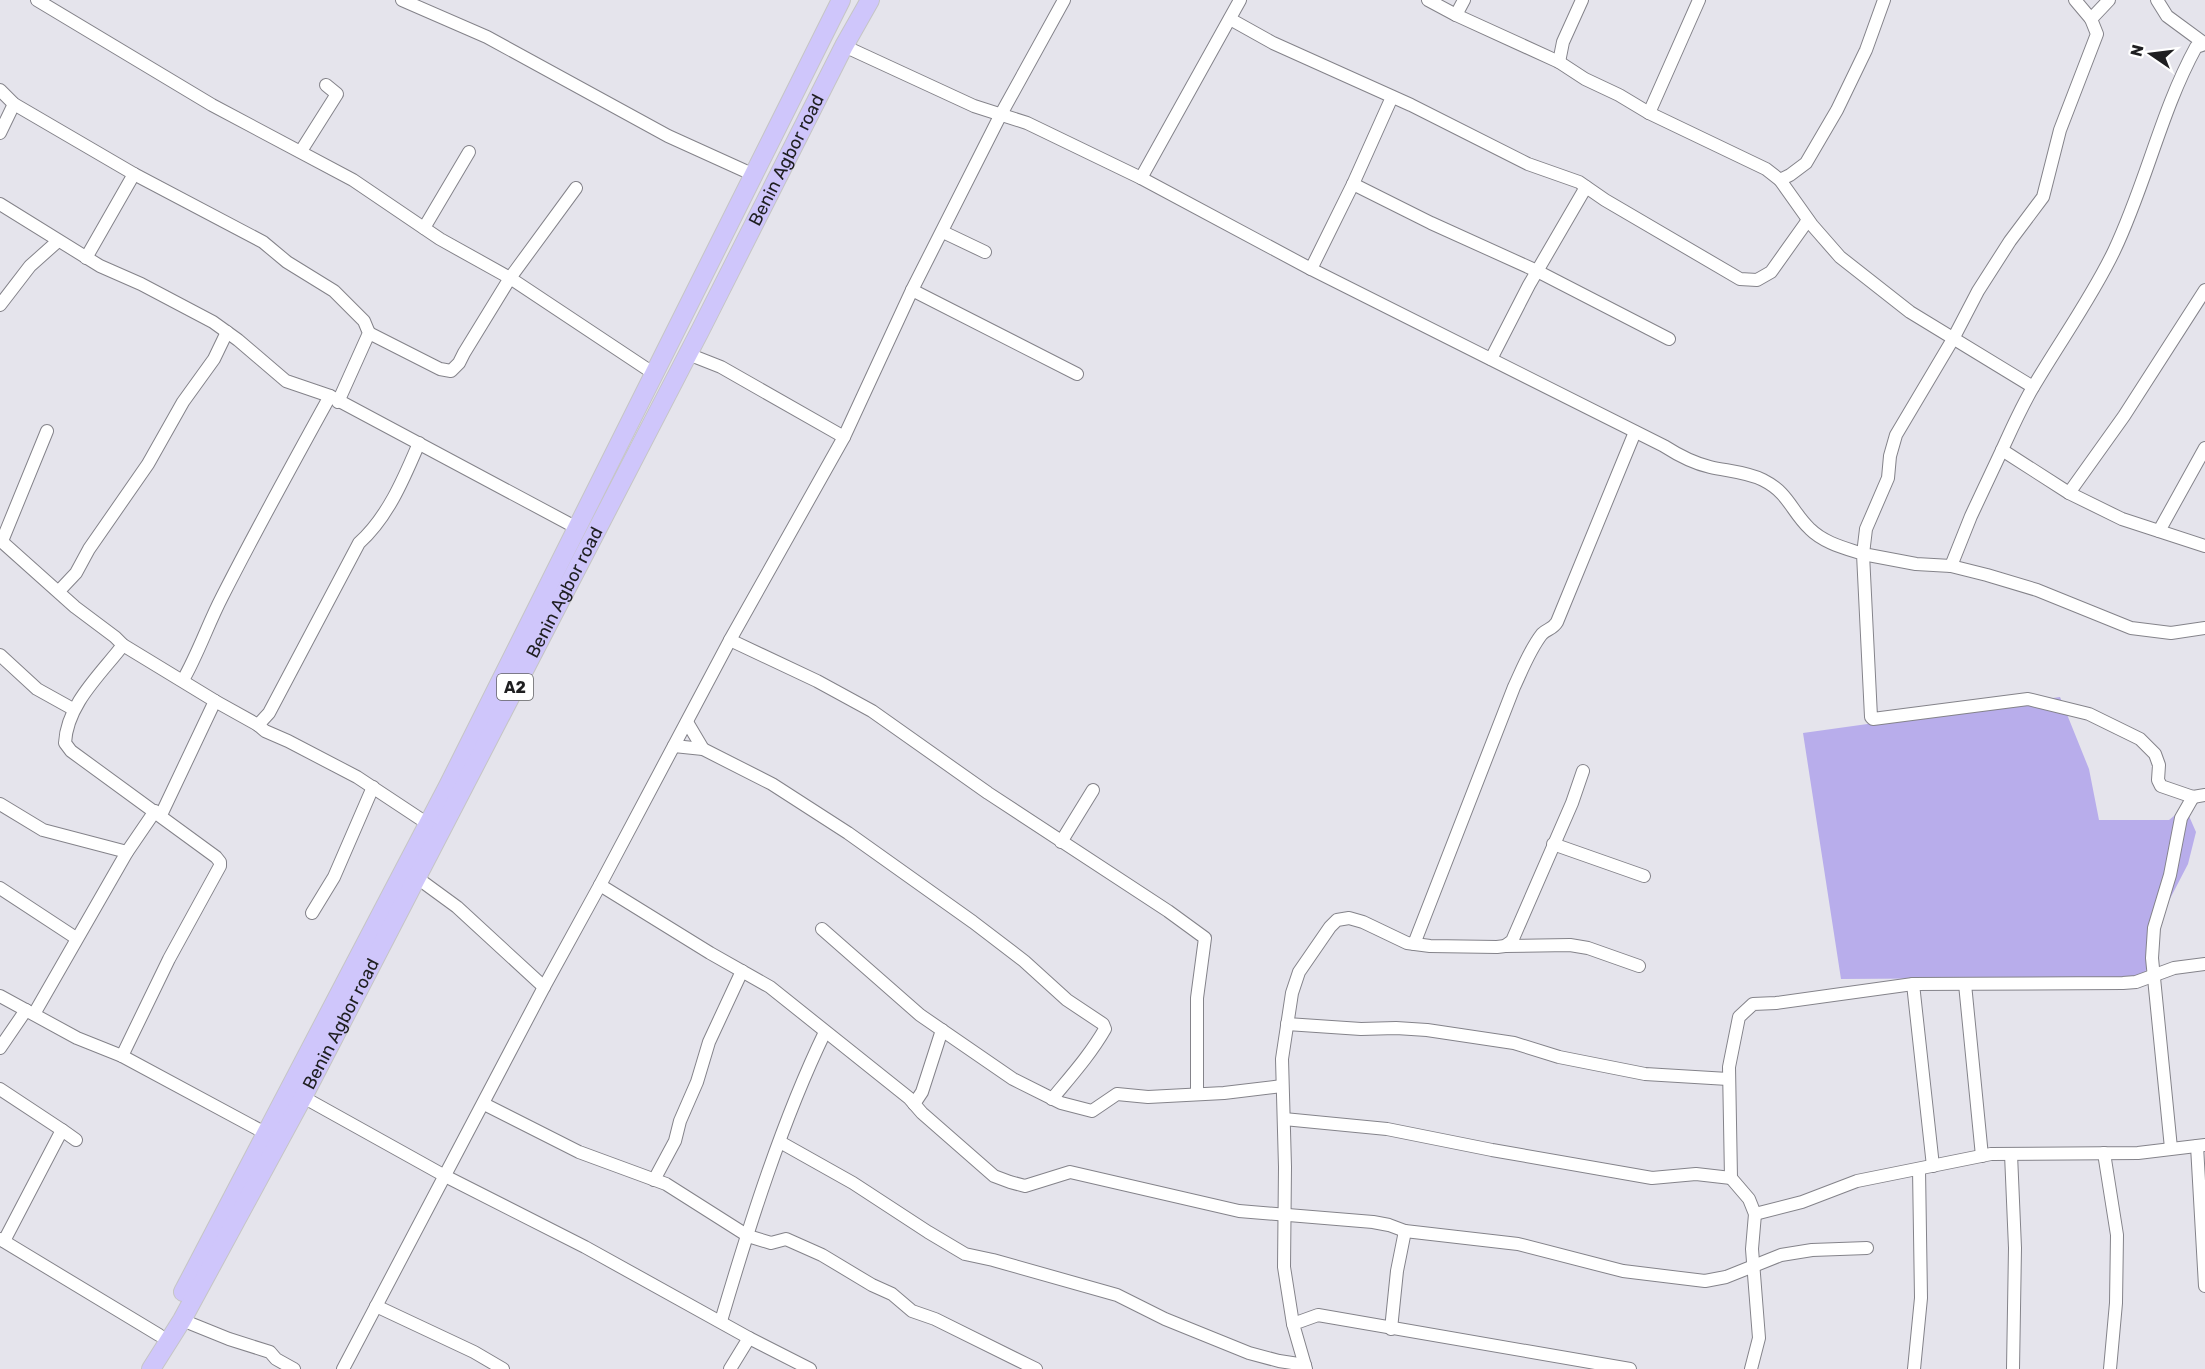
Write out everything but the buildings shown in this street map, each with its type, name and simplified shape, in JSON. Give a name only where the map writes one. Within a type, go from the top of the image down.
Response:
[{"type":"highway","name":"Benin Agbor road","points":[[151,1369],[182,1320],[303,1096],[416,878],[435,826],[577,528],[841,0]]},
{"type":"highway","name":"Benin Agbor road","points":[[138,1369],[159,1335],[435,826],[688,354],[844,46],[870,0]]},
{"type":"street","points":[[37,0],[205,100],[353,180],[467,256],[510,278],[653,373]]},
{"type":"street","points":[[402,0],[487,37],[668,136],[754,175]]},
{"type":"street","points":[[343,1369],[730,640],[844,437],[912,290],[1000,116],[1064,0]]},
{"type":"street","points":[[1141,178],[1240,0]]},
{"type":"street","points":[[1428,0],[1559,62],[1585,79],[1619,95],[1649,113],[1755,162],[1780,180],[1808,220],[1840,257],[1910,312],[2033,387]]},
{"type":"street","points":[[1456,15],[1464,0]]},
{"type":"street","points":[[1559,62],[1563,42],[1582,0]]},
{"type":"street","points":[[1649,113],[1699,0]]},
{"type":"street","points":[[1780,180],[1806,163],[1838,110],[1866,50],[1884,0]]},
{"type":"street","points":[[2075,0],[2091,19],[2097,34],[2060,130],[2043,197],[2001,254],[1978,291],[1953,339],[1896,435],[1890,456],[1888,478],[1866,529],[1863,554],[1871,717],[1873,720],[2028,699],[2089,714],[2140,739],[2155,754],[2159,765],[2158,780],[2161,786],[2199,796],[2181,818],[2170,875],[2154,928],[2152,958],[2171,1148]]},
{"type":"street","points":[[2091,19],[2109,0]]},
{"type":"street","points":[[2157,0],[2168,16],[2205,44]]},
{"type":"street","points":[[1230,20],[1273,43],[1392,97],[1528,164],[1562,175],[1586,187],[1740,279],[1757,280],[1771,272],[1808,220]]},
{"type":"street","points":[[1951,566],[1971,516],[2033,387],[2114,252],[2132,210],[2182,74],[2196,46],[2205,44]]},
{"type":"street","points":[[844,46],[974,106],[1027,123],[1141,178],[1311,269],[1683,458],[1763,480],[1789,500],[1799,517],[1824,540],[1863,554],[1916,564],[1951,566],[2037,590],[2131,628],[2170,633],[2205,628]]},
{"type":"street","points":[[301,151],[337,94],[326,85]]},
{"type":"street","points":[[0,90],[14,104],[134,174],[264,242],[287,262],[334,291],[364,321],[369,333],[440,369],[451,371],[459,363],[510,278],[576,188]]},
{"type":"street","points":[[1311,269],[1392,97]]},
{"type":"street","points":[[0,133],[14,104]]},
{"type":"street","points":[[424,228],[469,152]]},
{"type":"street","points":[[86,258],[134,174]]},
{"type":"street","points":[[1353,184],[1431,223],[1537,271],[1669,339]]},
{"type":"street","points":[[1491,359],[1537,271],[1586,187]]},
{"type":"street","points":[[0,204],[86,258],[213,322],[286,381],[334,399],[577,528]]},
{"type":"street","points":[[943,232],[985,252]]},
{"type":"street","points":[[0,305],[30,266],[58,241]]},
{"type":"street","points":[[912,290],[1077,374]]},
{"type":"street","points":[[2069,493],[2136,398],[2205,290]]},
{"type":"street","points":[[59,591],[76,573],[89,549],[148,464],[183,402],[214,359],[227,332]]},
{"type":"street","points":[[183,680],[222,596],[369,333]]},
{"type":"street","points":[[688,354],[721,367],[844,437]]},
{"type":"street","points":[[48,431],[1,541],[75,607],[123,645],[266,731],[374,787],[435,826]]},
{"type":"street","points":[[1414,944],[1514,687],[1544,631],[1554,627],[1557,622],[1635,432]]},
{"type":"street","points":[[258,725],[268,713],[359,543],[378,523],[404,477],[419,443]]},
{"type":"street","points":[[2159,531],[2205,448]]},
{"type":"street","points":[[2002,450],[2069,493],[2122,519],[2205,546]]},
{"type":"street","points":[[730,640],[817,681],[872,711],[1205,938],[1197,998],[1197,1094]]},
{"type":"street","points":[[122,1056],[169,959],[220,866],[216,857],[66,747],[67,723],[74,709],[123,645]]},
{"type":"street","points":[[0,655],[37,689],[74,709]]},
{"type":"street","points":[[0,1048],[30,1012],[127,852],[158,813],[215,701]]},
{"type":"street","points":[[687,722],[703,749]]},
{"type":"street","points":[[674,746],[703,749],[772,784],[848,833],[973,922],[1024,961],[1067,1000],[1103,1024],[1105,1029],[1087,1059],[1052,1099]]},
{"type":"street","points":[[1505,946],[1515,936],[1572,803],[1583,771]]},
{"type":"street","points":[[312,913],[334,877],[374,787]]},
{"type":"street","points":[[1061,842],[1093,790]]},
{"type":"street","points":[[0,804],[44,830],[127,852]]},
{"type":"street","points":[[1553,844],[1644,876]]},
{"type":"street","points":[[416,878],[457,907],[544,987]]},
{"type":"street","points":[[600,885],[770,987],[914,1104],[994,1176],[1010,1182],[1025,1186],[1070,1172],[1239,1211],[1373,1222],[1406,1231],[1518,1244],[1623,1271],[1693,1280],[1711,1280],[1791,1253],[1867,1248]]},
{"type":"street","points":[[0,888],[76,938]]},
{"type":"street","points":[[780,1142],[854,1183],[965,1254],[1117,1295],[1165,1319],[1249,1353],[1306,1367],[1293,1324],[1284,1267],[1282,1059],[1292,993],[1299,972],[1323,935],[1337,920],[1349,918],[1363,922],[1396,939],[1414,944],[1570,945],[1588,948],[1639,966]]},
{"type":"street","points":[[822,928],[920,1015],[1013,1079],[1052,1099],[1092,1112],[1117,1094],[1148,1097],[1224,1093],[1282,1086]]},
{"type":"street","points":[[1751,1369],[1759,1338],[1752,1249],[1755,1214],[1749,1199],[1731,1178],[1728,1079],[1738,1017],[1753,1004],[1776,1003],[1913,984],[2123,983],[2136,982],[2174,969],[2205,964]]},
{"type":"street","points":[[654,1180],[675,1141],[709,1042],[742,971]]},
{"type":"street","points":[[1913,984],[1933,1166]]},
{"type":"street","points":[[1965,984],[1982,1156]]},
{"type":"street","points":[[0,996],[85,1042],[122,1056],[267,1134]]},
{"type":"street","points":[[1287,1024],[1361,1029],[1427,1030],[1514,1043],[1559,1056],[1645,1074],[1728,1079]]},
{"type":"street","points":[[914,1104],[922,1092],[942,1030]]},
{"type":"street","points":[[721,1321],[780,1142],[812,1058],[825,1032]]},
{"type":"street","points":[[0,1089],[76,1140]]},
{"type":"street","points":[[303,1096],[445,1176],[585,1246],[749,1338],[810,1369]]},
{"type":"street","points":[[484,1104],[579,1152],[666,1184],[748,1236],[771,1243],[786,1239],[822,1255],[872,1285],[892,1294],[912,1311],[935,1319],[1036,1369]]},
{"type":"street","points":[[1284,1119],[1387,1129],[1652,1178],[1696,1174],[1731,1178]]},
{"type":"street","points":[[62,1130],[2,1240],[159,1335]]},
{"type":"street","points":[[1755,1214],[1783,1209],[1857,1181],[1982,1156],[2138,1153],[2201,1146],[2205,1286]]},
{"type":"street","points":[[2104,1153],[2117,1235],[2116,1303],[2110,1369]]},
{"type":"street","points":[[2011,1154],[2015,1248],[2013,1369]]},
{"type":"street","points":[[1914,1369],[1921,1298],[1919,1169]]},
{"type":"street","points":[[1391,1329],[1397,1271],[1406,1231]]},
{"type":"street","points":[[376,1306],[474,1352],[503,1369]]},
{"type":"street","points":[[1293,1324],[1318,1315],[1630,1369]]},
{"type":"street","points":[[182,1320],[270,1352],[276,1359],[294,1369]]},
{"type":"street","points":[[730,1369],[749,1338]]},
{"type":"shaded area","points":[[2060,697],[2089,769],[2099,820],[2169,820],[2185,807],[2196,832],[2188,864],[2160,918],[2144,977],[1841,979],[1803,733]]}]
